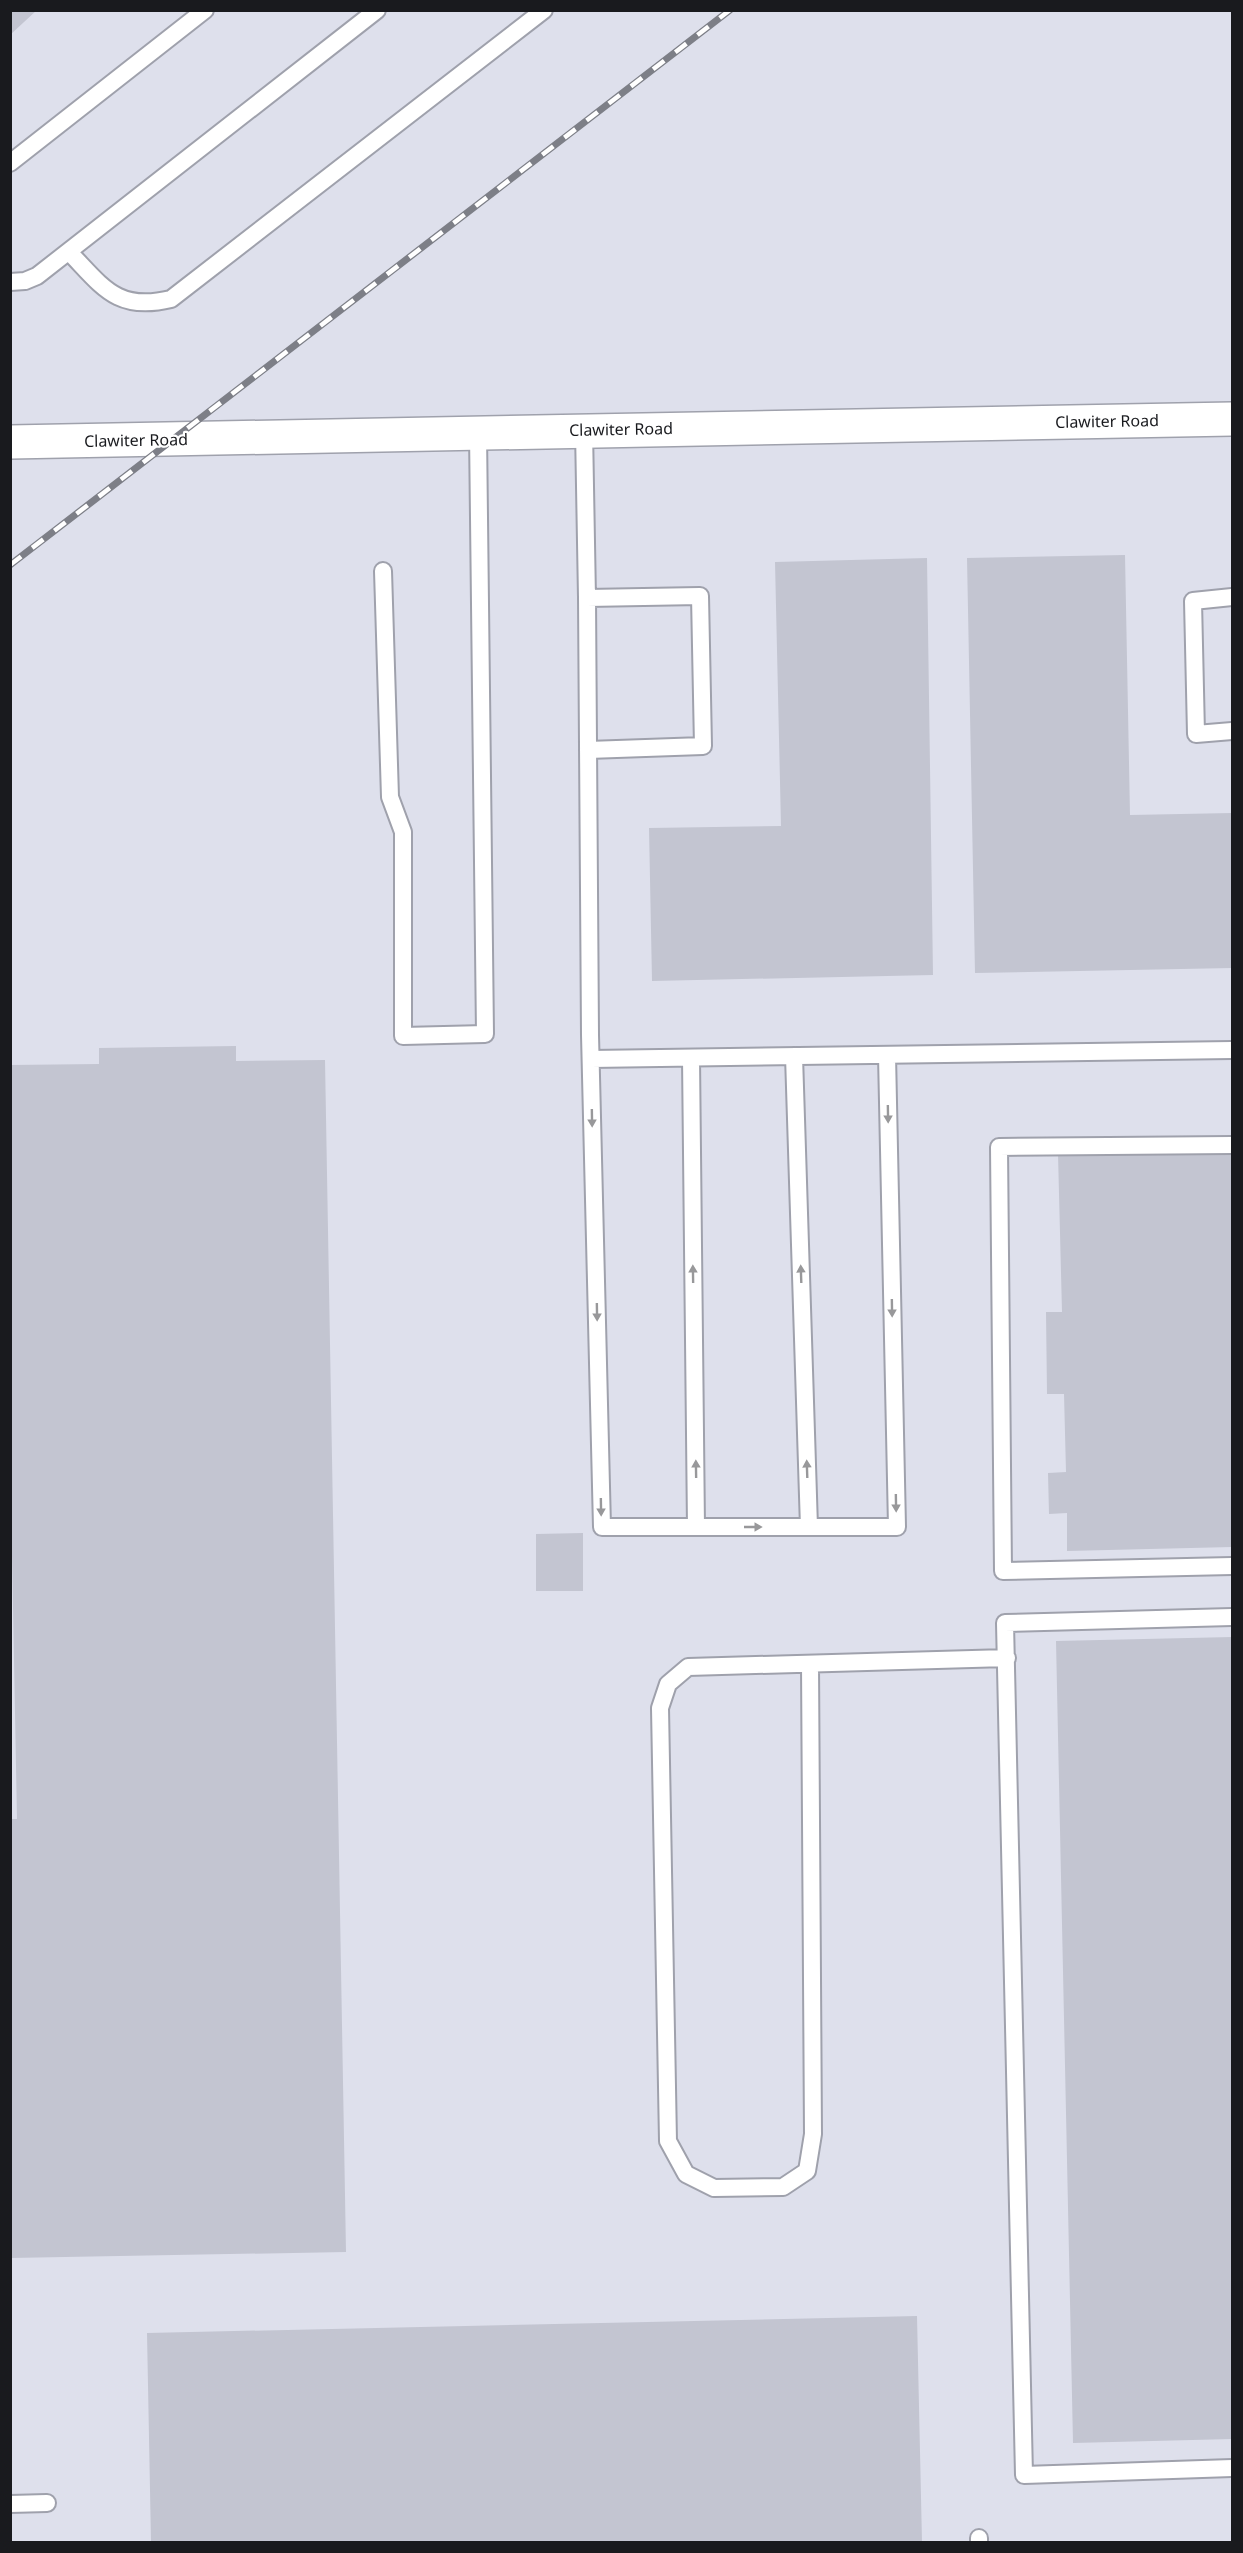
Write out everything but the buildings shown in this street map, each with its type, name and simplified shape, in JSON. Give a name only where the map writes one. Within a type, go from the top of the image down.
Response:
[{"type":"street","name":"Clawiter Road","points":[[10,442],[1233,419]]},
{"type":"lane","points":[[10,163],[205,10]]},
{"type":"lane","points":[[10,282],[25,281],[37,276],[377,10]]},
{"type":"lane","points":[[69,252],[112,295],[143,303],[171,299],[544,10]]},
{"type":"lane","points":[[584,430],[591,1059],[602,1527],[897,1527],[887,1055]]},
{"type":"lane","points":[[383,571],[390,796],[403,832],[403,1036],[485,1034],[478,432]]},
{"type":"lane","points":[[587,598],[700,596],[703,746],[588,750]]},
{"type":"lane","points":[[1233,597],[1193,601],[1196,734],[1233,731]]},
{"type":"lane","points":[[591,1059],[1233,1050]]},
{"type":"lane","points":[[794,1056],[809,1527]]},
{"type":"lane","points":[[691,1058],[696,1527]]},
{"type":"lane","points":[[1233,1145],[999,1147],[1003,1571],[1233,1566]]},
{"type":"lane","points":[[1233,1617],[1005,1623],[1024,2475],[1233,2468]]},
{"type":"lane","points":[[810,1664],[813,2134],[807,2171],[783,2187],[714,2187],[686,2174],[668,2141],[660,1708],[668,1684],[688,1667],[1007,1658]]},
{"type":"lane","points":[[10,2504],[47,2503]]},
{"type":"railway","points":[[10,565],[730,10]]}]
